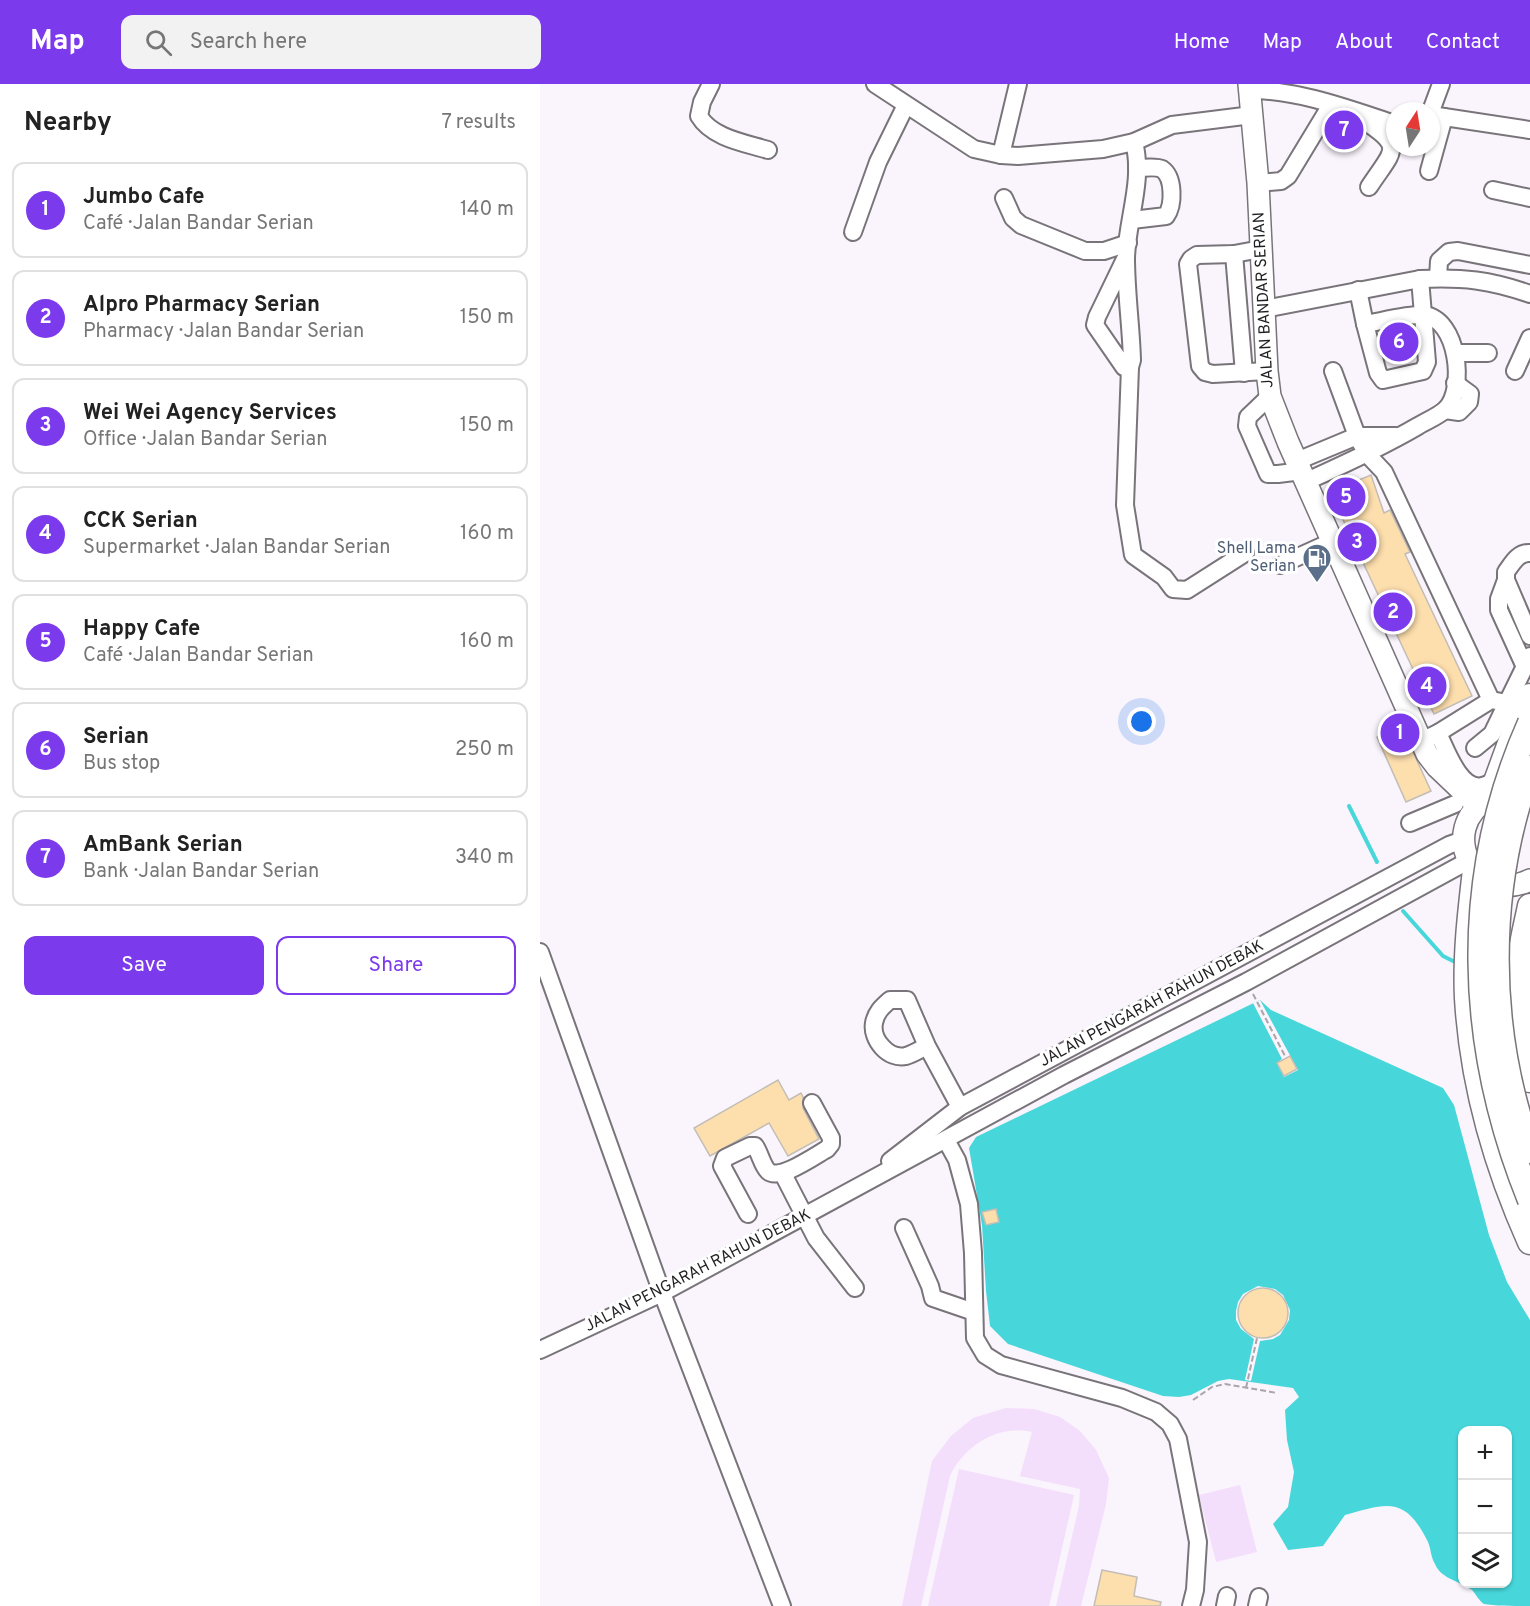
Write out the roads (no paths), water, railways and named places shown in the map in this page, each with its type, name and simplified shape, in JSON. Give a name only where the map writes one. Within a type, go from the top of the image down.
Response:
[{"type":"highway","points":[[1488,795],[1530,696]]},
{"type":"highway","points":[[1530,723],[1497,814],[1488,856],[1481,910],[1479,956],[1482,1005],[1492,1076],[1509,1143],[1530,1200]]},
{"type":"highway","points":[[1530,768],[1512,822],[1496,940],[1498,994],[1504,1046],[1530,1151]]},
{"type":"highway","points":[[1471,866],[1467,949],[1470,1027],[1480,1097],[1494,1150],[1511,1200],[1530,1242]]},
{"type":"highway","points":[[1530,906],[1521,950],[1520,971],[1525,1058],[1530,1080]]},
{"type":"highway","points":[[1467,949],[1478,936],[1490,930],[1504,933],[1516,942],[1521,950]]},
{"type":"main road","name":"JALAN BANDAR SERIAN","points":[[1249,87],[1270,396],[1333,541],[1429,737],[1427,754],[1437,767],[1455,804],[1471,866]]},
{"type":"main road","name":"JALAN BANDAR SERIAN","points":[[1437,767],[1488,795]]},
{"type":"main road","points":[[1464,833],[1470,815],[1488,795],[1509,794],[1530,799]]},
{"type":"main road","points":[[1471,866],[1494,883],[1509,886],[1523,884],[1530,880]]},
{"type":"street","points":[[711,84],[702,102],[699,116],[703,123],[740,142],[768,150]]},
{"type":"street","points":[[875,84],[974,149],[1001,155],[1018,156],[1103,149],[1134,142],[1172,125],[1252,115]]},
{"type":"street","points":[[1001,155],[1018,84]]},
{"type":"street","points":[[1438,102],[1442,84]]},
{"type":"street","points":[[1249,87],[1338,106],[1386,121]]},
{"type":"street","points":[[852,232],[878,162],[906,105]]},
{"type":"street","points":[[1257,183],[1281,181],[1288,176],[1338,106]]},
{"type":"street","points":[[1338,106],[1390,140],[1391,154],[1369,187]]},
{"type":"street","points":[[1440,115],[1530,130]]},
{"type":"street","points":[[1134,142],[1138,157],[1127,250],[1132,360],[1125,505],[1133,555],[1164,577],[1173,589],[1187,590],[1245,553]]},
{"type":"street","points":[[1429,171],[1431,156]]},
{"type":"street","points":[[1132,220],[1166,216],[1171,208],[1172,198],[1168,177],[1164,171],[1160,168],[1137,168]]},
{"type":"street","points":[[1493,190],[1530,198]]},
{"type":"street","points":[[1004,198],[1013,218],[1021,225],[1085,251],[1127,250]]},
{"type":"street","points":[[1261,249],[1234,254],[1197,255],[1188,264],[1200,366],[1205,372],[1213,374],[1267,371]]},
{"type":"street","points":[[1127,250],[1095,325],[1120,363],[1124,367],[1130,367]]},
{"type":"street","points":[[1438,278],[1439,261],[1449,252],[1458,251],[1530,265]]},
{"type":"street","points":[[1234,254],[1244,373]]},
{"type":"street","points":[[1264,309],[1420,279],[1473,278],[1530,294]]},
{"type":"street","points":[[1358,291],[1378,373],[1383,380],[1423,371],[1427,362],[1425,315],[1420,279]]},
{"type":"street","points":[[1270,396],[1248,417],[1246,426],[1269,474],[1302,471],[1367,454],[1445,410],[1453,399],[1456,370],[1455,353],[1444,327],[1425,315],[1365,324]]},
{"type":"street","points":[[1515,371],[1530,338]]},
{"type":"street","points":[[1455,353],[1488,353]]},
{"type":"street","points":[[1333,371],[1357,436],[1367,454],[1384,472],[1499,702]]},
{"type":"street","points":[[1302,471],[1357,436],[1400,436]]},
{"type":"street","points":[[1280,565],[1333,541]]},
{"type":"street","points":[[1475,748],[1492,734],[1499,702],[1527,662],[1499,610],[1498,599],[1506,580],[1506,572],[1520,555],[1530,553]]},
{"type":"street","points":[[1506,580],[1526,610],[1530,636]]},
{"type":"street","points":[[1488,795],[1483,786],[1473,785],[1457,772],[1429,737],[1499,702]]},
{"type":"street","points":[[1410,823],[1455,804]]},
{"type":"street","name":"JALAN PENGARAH RAHUN DEBAK","points":[[854,1189],[960,1107],[1449,845],[1464,833]]},
{"type":"street","name":"JALAN PENGARAH RAHUN DEBAK","points":[[540,1350],[662,1293],[1064,1075],[1246,982],[1438,879],[1471,866]]},
{"type":"street","points":[[541,960],[662,1293],[782,1606]]},
{"type":"street","points":[[927,1046],[960,1107]]},
{"type":"street","points":[[748,1214],[722,1166],[724,1158],[755,1146],[768,1172],[783,1174],[831,1144],[831,1138],[813,1103]]},
{"type":"street","points":[[946,1140],[957,1160],[969,1204],[973,1253],[975,1338],[985,1355],[1001,1365],[1122,1398],[1156,1412],[1170,1424],[1178,1439],[1198,1542],[1195,1590],[1191,1606]]},
{"type":"street","points":[[783,1174],[816,1238],[855,1288]]},
{"type":"street","points":[[904,1228],[930,1286],[933,1298],[974,1312]]},
{"type":"water","points":[[1260,1000],[1271,1010],[1443,1088],[1454,1105],[1489,1235],[1507,1282],[1530,1320],[1530,1606],[1484,1604],[1469,1588],[1512,1588],[1512,1426],[1458,1426],[1458,1582],[1438,1569],[1420,1527],[1403,1510],[1394,1507],[1384,1506],[1345,1515],[1323,1546],[1288,1550],[1273,1524],[1288,1507],[1294,1472],[1287,1440],[1285,1410],[1299,1397],[1293,1388],[1229,1379],[1218,1381],[1191,1395],[1163,1396],[1008,1344],[990,1326],[982,1225],[969,1148],[976,1137]]},
{"type":"waterway","points":[[1349,806],[1377,862]]},
{"type":"waterway","points":[[1403,911],[1443,956],[1457,963]]},
{"type":"place","name":"AmBank Serian","points":[[1344,130]]},
{"type":"place","name":"Serian","points":[[1399,342]]},
{"type":"place","name":"Happy Cafe","points":[[1346,497]]},
{"type":"place","name":"Wei Wei Agency Services","points":[[1357,542]]},
{"type":"place","name":"Shell Lama Serian","points":[[1317,584]]},
{"type":"place","name":"Alpro Pharmacy Serian","points":[[1393,612]]},
{"type":"place","name":"CCK Serian","points":[[1427,686]]},
{"type":"place","name":"Jumbo Cafe","points":[[1400,733]]}]
